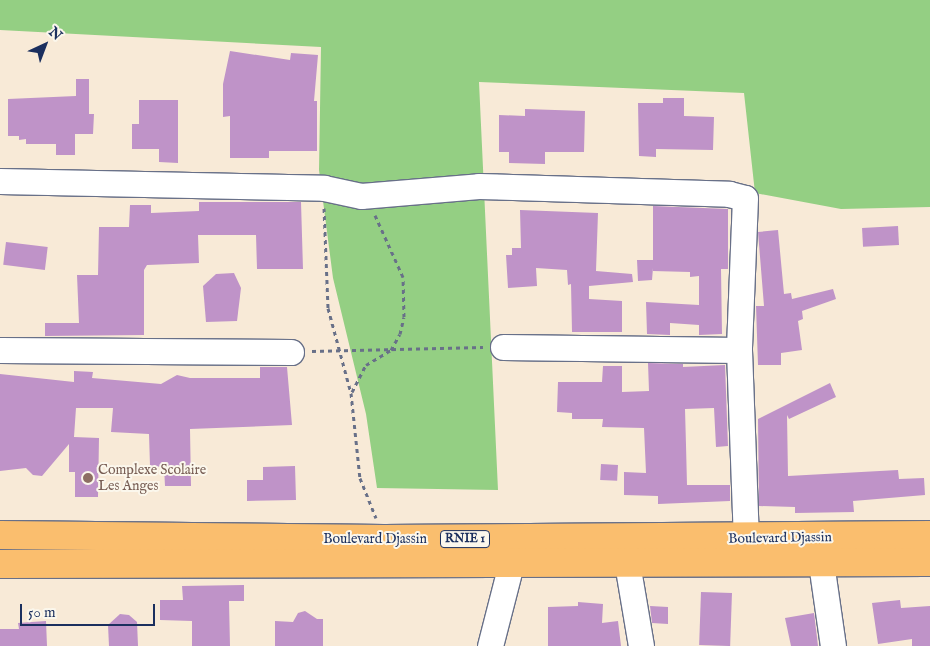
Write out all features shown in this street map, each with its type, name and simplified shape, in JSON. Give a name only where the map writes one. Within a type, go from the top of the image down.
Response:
[{"type":"highway","name":"Boulevard Djassin","points":[[0,536],[384,539],[746,538],[930,535]]},
{"type":"highway","name":"Boulevard Djassin","points":[[0,564],[930,562]]},
{"type":"street","points":[[0,181],[324,188],[361,196],[479,186],[729,194],[746,198],[739,350],[746,538]]},
{"type":"street","points":[[503,347],[739,350]]},
{"type":"street","points":[[0,350],[291,352]]},
{"type":"street","points":[[626,563],[641,646]]},
{"type":"street","points":[[821,563],[832,646]]},
{"type":"street","points":[[490,646],[511,564]]},
{"type":"path","points":[[324,188],[324,271],[328,308],[351,393],[360,478],[384,539]]},
{"type":"path","points":[[351,393],[366,365],[391,350],[400,334],[404,317],[403,277],[380,222],[361,196]]},
{"type":"path","points":[[291,352],[503,347]]},
{"type":"green space","points":[[0,0],[930,0],[930,207],[841,209],[755,193],[744,93],[479,82],[498,490],[377,488],[366,414],[333,278],[319,170],[321,47],[0,30]]},
{"type":"building","points":[[230,51],[290,60],[291,53],[318,55],[314,101],[317,101],[317,151],[269,151],[269,158],[230,158],[230,116],[223,117],[223,84]]},
{"type":"building","points":[[76,79],[89,79],[89,114],[94,114],[93,134],[75,134],[75,155],[56,155],[56,144],[26,144],[26,139],[19,140],[19,136],[8,136],[8,99],[76,96]]},
{"type":"building","points":[[663,98],[684,98],[684,116],[714,117],[713,150],[656,149],[656,157],[639,156],[638,103],[663,103]]},
{"type":"building","points":[[139,100],[178,100],[178,163],[159,162],[159,149],[132,149],[132,124],[139,124]]},
{"type":"building","points":[[525,109],[585,111],[584,152],[545,152],[545,164],[509,163],[509,152],[499,152],[499,115],[525,116]]},
{"type":"building","points":[[199,202],[301,202],[303,269],[257,269],[256,235],[198,235],[199,263],[147,265],[144,270],[144,335],[45,336],[45,323],[79,323],[77,275],[98,275],[99,227],[129,227],[130,205],[151,205],[151,213],[199,211]]},
{"type":"building","points":[[653,206],[728,209],[728,269],[721,269],[722,334],[699,335],[699,325],[670,323],[670,335],[647,334],[646,302],[699,305],[699,276],[690,277],[690,272],[653,271],[653,268],[652,280],[638,281],[637,260],[653,260]]},
{"type":"building","points":[[520,210],[598,213],[596,271],[632,274],[633,282],[589,286],[589,299],[622,301],[622,332],[572,332],[571,284],[568,285],[567,270],[536,268],[537,286],[508,288],[506,255],[512,255],[512,248],[521,248]]},
{"type":"building","points":[[898,226],[899,245],[863,247],[862,228]]},
{"type":"building","points":[[778,230],[784,294],[791,293],[792,299],[833,289],[836,299],[802,311],[803,319],[798,321],[802,350],[781,353],[781,365],[758,365],[756,306],[764,306],[758,232]]},
{"type":"building","points":[[6,242],[48,247],[45,270],[3,265]]},
{"type":"building","points":[[234,273],[241,288],[237,321],[206,322],[203,286],[216,274]]},
{"type":"building","points":[[648,363],[683,364],[683,367],[725,365],[728,446],[716,447],[714,408],[685,409],[687,485],[730,485],[730,501],[658,504],[658,496],[624,495],[624,472],[646,473],[644,428],[602,427],[603,419],[572,419],[572,413],[557,412],[558,382],[602,382],[603,366],[622,366],[622,392],[649,391]]},
{"type":"building","points":[[260,367],[287,367],[292,425],[190,429],[191,486],[165,486],[164,467],[150,466],[149,434],[111,432],[113,408],[76,408],[74,437],[99,438],[98,497],[75,497],[75,472],[69,472],[69,444],[42,476],[33,475],[26,468],[0,471],[0,374],[74,382],[74,371],[93,372],[92,378],[161,384],[177,375],[190,378],[260,378]]},
{"type":"building","points":[[830,383],[836,397],[789,419],[787,415],[788,476],[898,470],[899,479],[924,478],[925,495],[853,501],[854,512],[795,513],[795,507],[759,506],[758,419]]},
{"type":"building","points":[[601,464],[618,465],[617,481],[600,480]]},
{"type":"building","points":[[295,466],[296,500],[247,501],[247,480],[263,480],[263,467]]},
{"type":"building","points":[[244,585],[244,601],[229,601],[230,646],[192,646],[192,621],[160,620],[160,600],[183,600],[182,586]]},
{"type":"building","points":[[701,592],[732,593],[730,646],[699,645]]},
{"type":"building","points":[[900,600],[901,608],[930,606],[930,646],[912,646],[912,639],[878,644],[872,603]]},
{"type":"building","points":[[578,602],[603,604],[602,623],[618,621],[621,646],[548,646],[548,607],[578,606]]},
{"type":"building","points":[[650,606],[668,607],[668,624],[652,623]]},
{"type":"building","points":[[305,611],[317,619],[323,619],[323,646],[275,646],[275,621],[293,622],[298,613]]},
{"type":"building","points":[[814,613],[818,646],[791,646],[785,618]]},
{"type":"building","points":[[120,614],[129,615],[137,622],[138,646],[109,646],[108,625]]},
{"type":"building","points":[[46,621],[47,646],[0,646],[0,629],[19,629],[18,623]]},
{"type":"place","name":"Complexe Scolaire Les Anges","points":[[88,478]]}]
